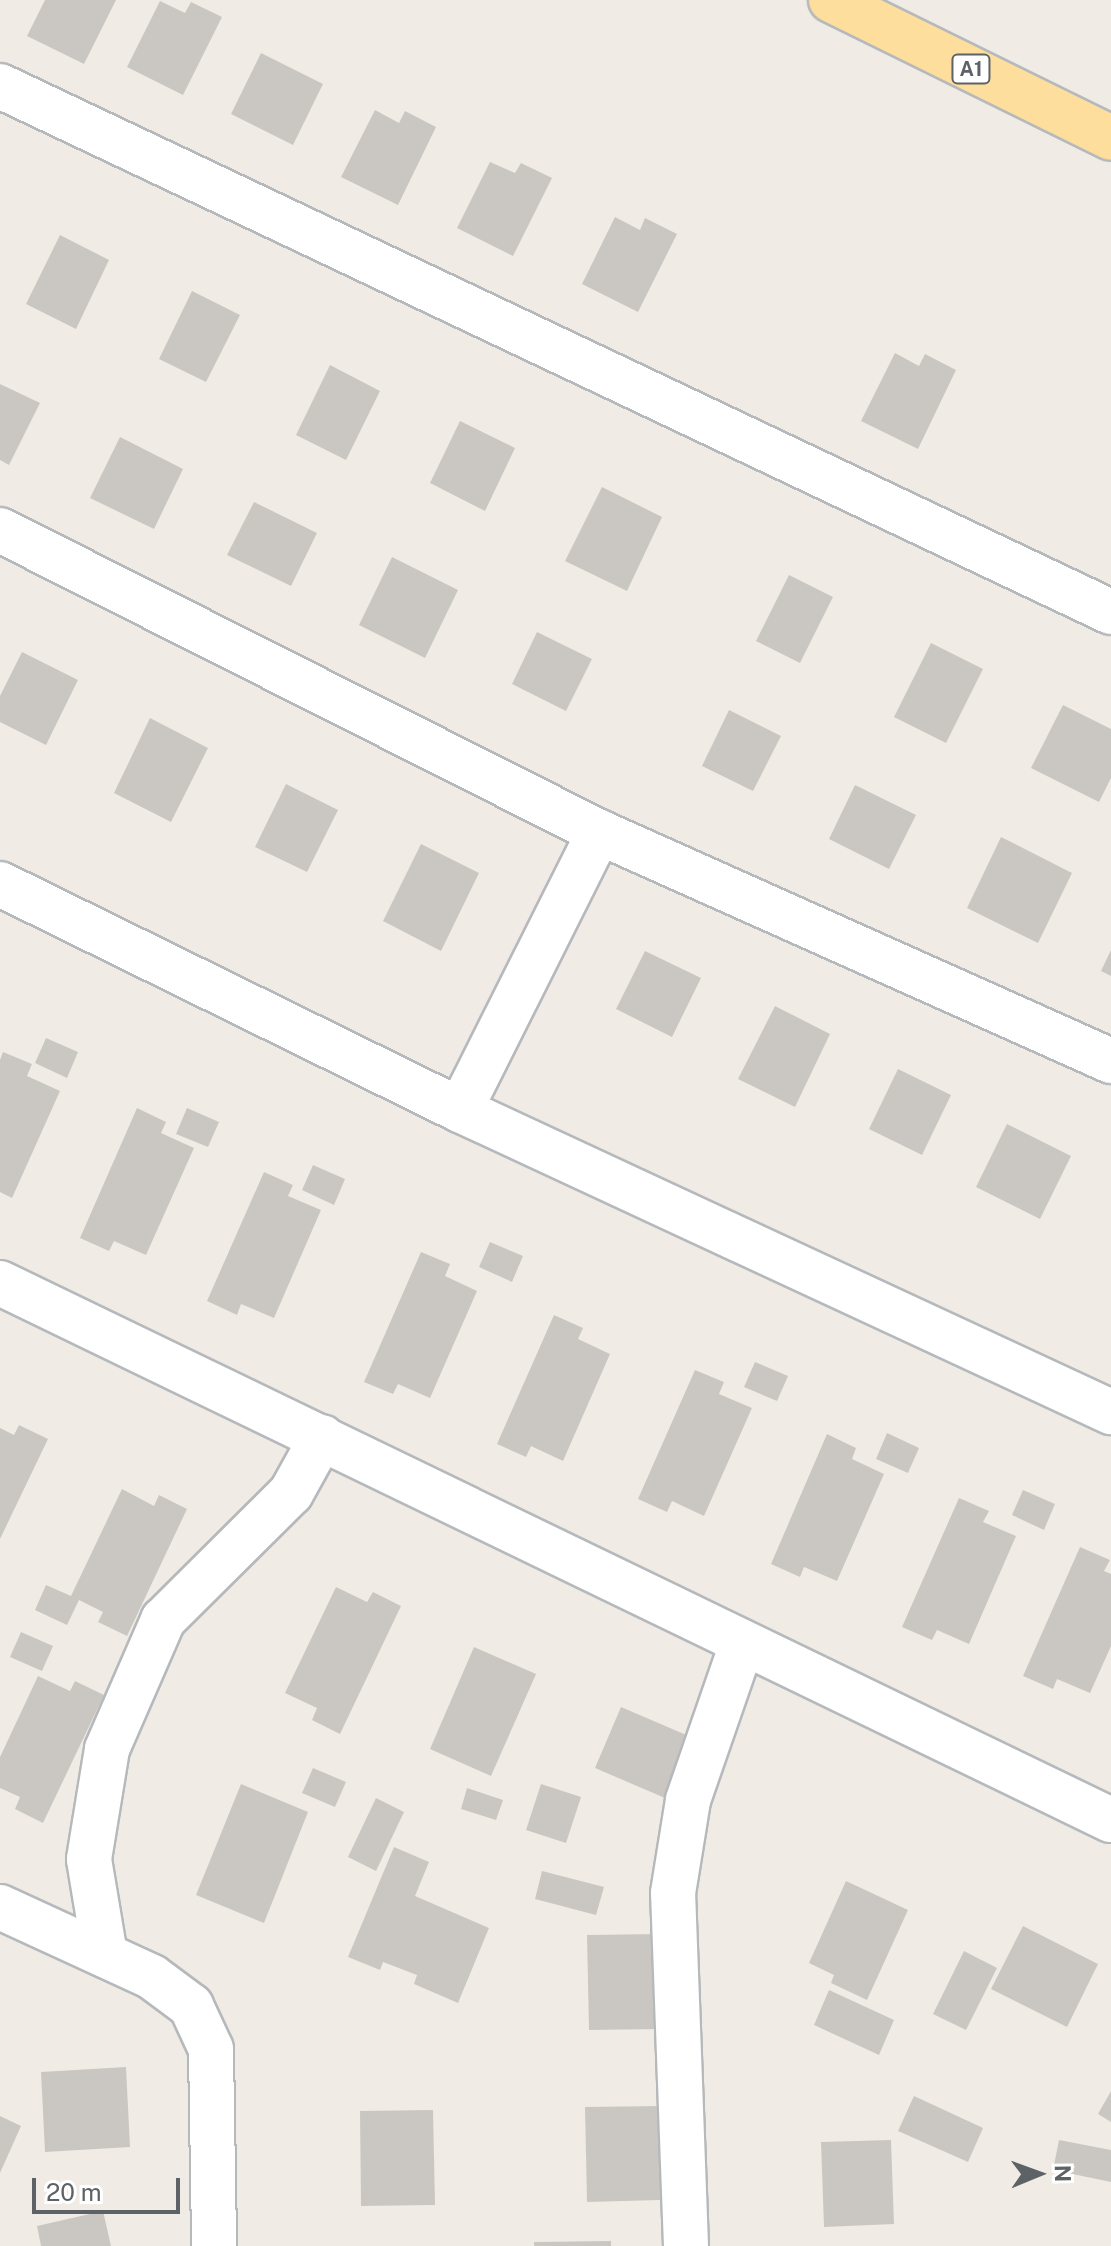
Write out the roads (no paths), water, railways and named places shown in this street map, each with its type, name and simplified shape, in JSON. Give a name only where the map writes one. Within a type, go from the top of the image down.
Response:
[{"type":"highway","name":"A1","points":[[831,0],[1111,138]]},
{"type":"street","points":[[0,86],[1111,612]]},
{"type":"street","points":[[0,530],[599,832],[1111,1061]]},
{"type":"street","points":[[460,1110],[599,832]]},
{"type":"street","points":[[0,884],[460,1110],[1111,1412]]},
{"type":"street","points":[[0,1283],[1111,1820]]},
{"type":"street","points":[[105,1955],[89,1859],[107,1749],[163,1620],[291,1493],[322,1437]]},
{"type":"street","points":[[686,2246],[673,1893],[688,1800],[742,1644]]},
{"type":"street","points":[[0,1907],[152,1977],[191,2006],[211,2049],[214,2246]]}]
